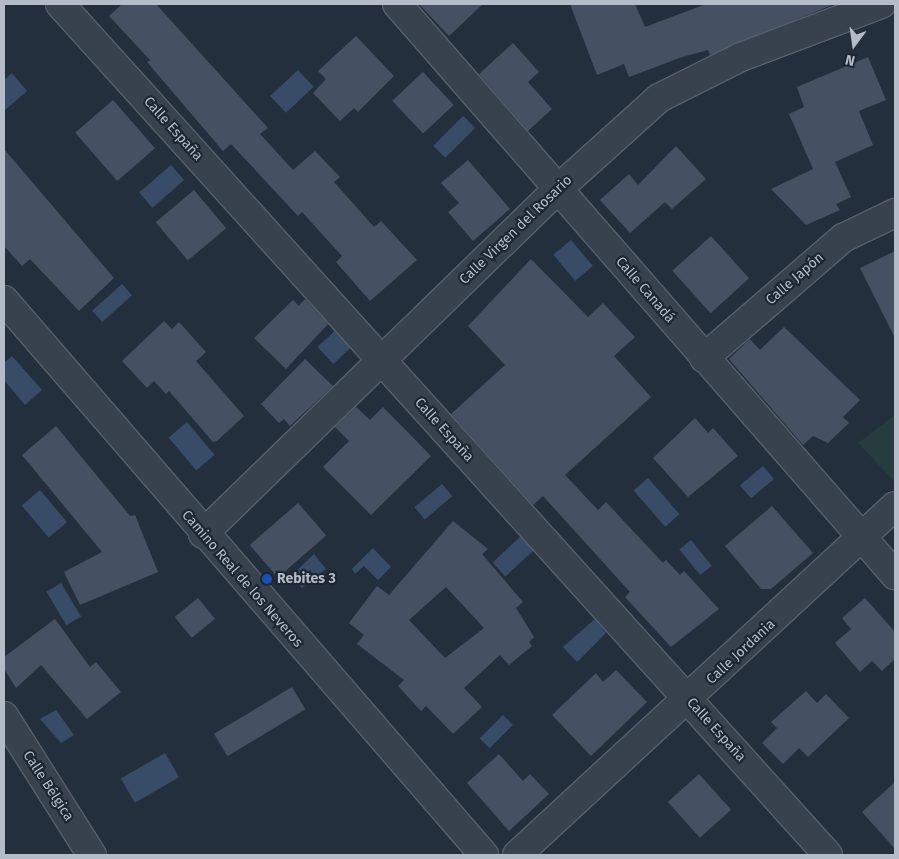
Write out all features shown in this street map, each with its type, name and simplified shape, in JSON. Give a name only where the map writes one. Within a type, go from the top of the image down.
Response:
[{"type":"street","name":"Calle España","points":[[60,4],[828,855]]},
{"type":"street","name":"Calle Canadá","points":[[397,4],[895,575]]},
{"type":"street","name":"Calle Virgen del Rosario","points":[[203,534],[382,362],[558,188],[659,98],[741,57],[880,4]]},
{"type":"street","name":"Calle Japón","points":[[704,358],[842,238],[895,213]]},
{"type":"street","name":"Camino Real de los Neveros","points":[[4,300],[203,534],[484,855]]},
{"type":"street","name":"Calle Jordania","points":[[517,855],[690,700],[895,506]]},
{"type":"street","name":"Calle Bélgica","points":[[4,716],[92,855]]},
{"type":"green space","points":[[895,415],[895,482],[858,443]]},
{"type":"water","points":[[298,70],[314,87],[286,113],[270,96]]},
{"type":"water","points":[[12,73],[27,91],[4,111],[4,80]]},
{"type":"water","points":[[463,116],[475,128],[445,158],[433,146]]},
{"type":"water","points":[[171,165],[184,180],[152,208],[139,193]]},
{"type":"water","points":[[571,240],[593,266],[575,281],[553,255]]},
{"type":"water","points":[[122,284],[132,295],[102,322],[92,311]]},
{"type":"water","points":[[338,328],[354,345],[333,364],[318,347]]},
{"type":"water","points":[[12,356],[42,390],[25,405],[4,380],[4,363]]},
{"type":"water","points":[[187,422],[215,455],[196,470],[169,437]]},
{"type":"water","points":[[763,466],[774,479],[751,498],[740,485]]},
{"type":"water","points":[[648,478],[679,514],[665,527],[634,490]]},
{"type":"water","points":[[442,484],[452,496],[425,519],[414,507]]},
{"type":"water","points":[[40,490],[67,522],[49,538],[22,505]]},
{"type":"water","points":[[521,536],[534,550],[505,576],[492,563]]},
{"type":"water","points":[[691,540],[712,566],[700,575],[679,549]]},
{"type":"water","points":[[373,548],[391,567],[378,580],[364,566],[355,574],[352,569]]},
{"type":"water","points":[[314,554],[326,569],[302,588],[291,576]]},
{"type":"water","points":[[61,583],[81,616],[67,625],[46,592]]},
{"type":"water","points":[[595,619],[606,633],[577,662],[563,647]]},
{"type":"water","points":[[56,710],[74,735],[61,743],[40,719]]},
{"type":"water","points":[[503,715],[513,725],[490,748],[480,738]]},
{"type":"water","points":[[165,753],[179,777],[135,803],[121,779]]},
{"type":"building","points":[[122,4],[156,4],[268,128],[260,134],[293,170],[315,151],[340,177],[334,182],[374,227],[381,221],[417,260],[370,301],[336,262],[342,256],[302,212],[298,216],[231,144],[223,151],[147,62],[150,60],[109,16]]},
{"type":"building","points":[[419,4],[483,4],[449,36]]},
{"type":"building","points":[[570,4],[635,4],[645,27],[706,4],[832,5],[710,55],[708,50],[682,57],[629,77],[624,64],[597,75]]},
{"type":"building","points":[[356,36],[394,76],[358,112],[354,108],[340,121],[313,93],[326,79],[318,71]]},
{"type":"building","points":[[513,43],[539,72],[528,82],[552,109],[528,131],[479,74]]},
{"type":"building","points":[[868,57],[886,100],[859,111],[873,145],[835,162],[851,197],[836,204],[840,210],[806,225],[771,189],[813,169],[789,114],[804,107],[797,87]]},
{"type":"building","points":[[423,72],[454,105],[423,134],[392,101]]},
{"type":"building","points":[[113,100],[155,148],[117,181],[75,133]]},
{"type":"building","points":[[676,146],[706,179],[672,209],[665,202],[630,233],[600,200],[629,174],[638,185]]},
{"type":"building","points":[[4,149],[114,278],[79,311],[30,259],[22,266],[4,246]]},
{"type":"building","points":[[468,160],[510,209],[473,241],[448,212],[459,203],[441,183]]},
{"type":"building","points":[[194,190],[226,228],[188,260],[156,222]]},
{"type":"building","points":[[711,236],[749,278],[710,313],[672,271]]},
{"type":"building","points":[[895,251],[895,338],[860,268]]},
{"type":"building","points":[[531,259],[588,317],[603,303],[635,337],[614,356],[651,397],[565,475],[598,510],[606,502],[663,563],[666,560],[680,575],[684,571],[719,609],[671,647],[625,597],[630,592],[543,496],[533,505],[451,414],[505,365],[468,326]]},
{"type":"building","points":[[305,299],[328,324],[286,369],[254,338],[293,300],[299,306]]},
{"type":"building","points":[[164,321],[172,329],[179,322],[206,352],[196,361],[244,416],[217,441],[213,442],[169,391],[166,394],[154,381],[147,388],[122,361]]},
{"type":"building","points":[[784,327],[860,400],[843,417],[849,423],[828,443],[813,436],[803,445],[729,359],[750,339],[760,350]]},
{"type":"building","points":[[305,359],[333,386],[290,426],[284,419],[279,423],[261,404]]},
{"type":"building","points":[[356,407],[370,420],[383,407],[431,456],[371,515],[323,467],[349,441],[335,427]]},
{"type":"building","points":[[695,418],[708,433],[713,428],[738,456],[688,497],[653,458]]},
{"type":"building","points":[[56,426],[130,516],[135,515],[158,572],[80,605],[64,572],[102,552],[22,455]]},
{"type":"building","points":[[298,503],[326,535],[278,577],[250,545]]},
{"type":"building","points":[[772,506],[813,553],[771,589],[761,589],[725,546]]},
{"type":"building","points":[[453,521],[488,549],[482,554],[523,602],[516,608],[534,637],[529,642],[532,646],[509,665],[500,655],[464,688],[482,707],[453,734],[426,706],[421,711],[398,686],[404,680],[357,644],[364,635],[349,623],[377,586],[389,595]],"holes":[[[446,587],[484,628],[445,658],[409,620]]]},
{"type":"building","points":[[198,598],[215,619],[192,638],[175,617]]},
{"type":"building","points":[[865,598],[895,632],[895,659],[882,671],[872,661],[860,672],[835,643],[851,629],[842,618]]},
{"type":"building","points":[[55,619],[90,667],[96,662],[121,692],[87,719],[41,665],[16,688],[4,669],[4,657]]},
{"type":"building","points":[[616,670],[647,702],[591,756],[552,715],[596,673],[603,682]]},
{"type":"building","points":[[292,687],[305,709],[227,756],[214,734]]},
{"type":"building","points":[[806,691],[817,703],[826,694],[849,718],[808,757],[799,748],[783,764],[762,743],[777,728],[771,722]]},
{"type":"building","points":[[499,754],[523,781],[530,774],[549,794],[509,831],[467,783]]},
{"type":"building","points":[[699,774],[731,810],[700,838],[668,802]]},
{"type":"building","points":[[895,782],[895,849],[862,812]]},
{"type":"place","name":"Rebites 3","points":[[267,579]]}]
